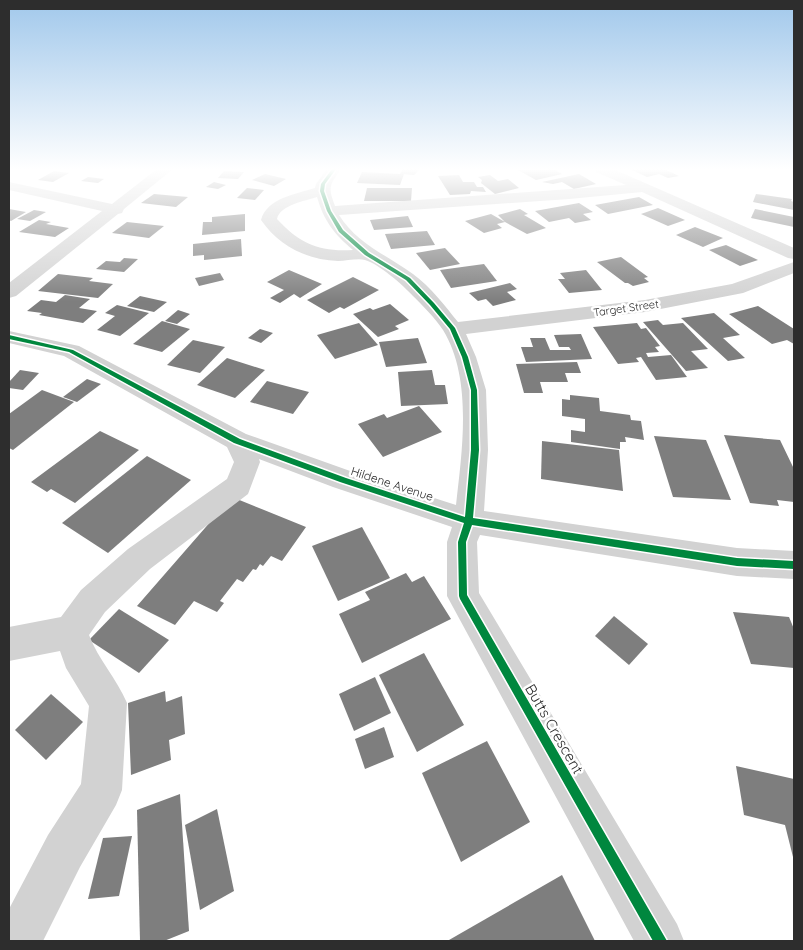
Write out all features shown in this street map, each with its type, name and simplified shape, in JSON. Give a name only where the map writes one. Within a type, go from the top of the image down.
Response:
[{"type":"street","points":[[9,292],[113,213]]},
{"type":"street","points":[[270,213],[270,220],[294,245],[309,252],[350,256],[367,254]]},
{"type":"street","points":[[330,213],[341,231],[367,254],[408,279],[453,328]]},
{"type":"street","points":[[700,213],[794,254]]},
{"type":"street","name":"Target Street","points":[[453,328],[645,306],[736,289],[794,267]]},
{"type":"street","name":"Butts Crescent","points":[[453,328],[465,358],[474,390],[475,450],[469,521],[462,542],[463,596],[660,941]]},
{"type":"street","name":"Hildene Avenue","points":[[9,338],[71,351],[237,441],[343,480],[469,521],[737,562],[794,565]]},
{"type":"street","points":[[9,644],[71,632],[92,601],[139,559],[238,486],[247,462],[237,441]]},
{"type":"street","points":[[18,941],[64,851],[101,790],[108,703],[79,656],[71,632]]},
{"type":"building","points":[[9,213],[24,213],[11,221],[9,220]]},
{"type":"building","points":[[28,213],[44,213],[30,221],[17,219]]},
{"type":"building","points":[[527,213],[524,215],[546,228],[527,234],[505,222],[498,215]]},
{"type":"building","points":[[538,213],[586,213],[583,214],[591,220],[575,223],[569,218],[549,222]]},
{"type":"building","points":[[670,213],[685,220],[668,226],[641,214]]},
{"type":"building","points":[[753,213],[776,213],[794,217],[794,227],[751,218]]},
{"type":"building","points":[[245,214],[245,231],[202,235],[203,222],[212,222],[212,217]]},
{"type":"building","points":[[491,214],[505,222],[497,224],[502,228],[484,233],[465,221]]},
{"type":"building","points":[[408,216],[413,227],[374,230],[370,220]]},
{"type":"building","points":[[39,220],[51,222],[46,224],[69,228],[55,237],[19,232]]},
{"type":"building","points":[[127,222],[164,226],[149,238],[112,233]]},
{"type":"building","points":[[695,227],[723,238],[703,247],[676,235]]},
{"type":"building","points":[[427,231],[435,245],[391,249],[385,234]]},
{"type":"building","points":[[241,239],[242,256],[204,260],[204,255],[193,256],[193,244]]},
{"type":"building","points":[[726,245],[758,260],[740,266],[709,250]]},
{"type":"building","points":[[445,248],[460,264],[430,270],[416,253]]},
{"type":"building","points":[[621,257],[648,277],[644,278],[649,282],[633,286],[625,283],[597,262]]},
{"type":"building","points":[[124,258],[138,259],[124,272],[96,269],[106,261],[120,262]]},
{"type":"building","points":[[484,264],[497,281],[451,288],[440,270]]},
{"type":"building","points":[[289,270],[322,284],[300,298],[294,294],[280,303],[270,298],[284,290],[267,282]]},
{"type":"building","points":[[586,270],[602,290],[569,293],[558,279],[565,279],[560,273]]},
{"type":"building","points":[[220,273],[224,280],[199,286],[195,278]]},
{"type":"building","points":[[58,274],[93,278],[89,281],[113,284],[98,298],[38,291]]},
{"type":"building","points":[[353,277],[379,290],[344,309],[340,307],[329,313],[307,300]]},
{"type":"building","points":[[510,283],[517,289],[507,292],[516,300],[493,306],[486,299],[478,301],[469,293]]},
{"type":"building","points":[[65,295],[90,299],[79,308],[97,311],[83,323],[27,311],[41,300],[56,302]]},
{"type":"building","points":[[140,296],[167,302],[154,312],[127,306]]},
{"type":"building","points":[[390,304],[409,320],[395,326],[399,329],[378,337],[353,314],[370,308],[373,310]]},
{"type":"building","points":[[117,305],[149,313],[120,336],[97,330],[115,316],[105,313]]},
{"type":"building","points":[[758,306],[794,329],[794,344],[787,340],[772,344],[729,314]]},
{"type":"building","points":[[178,310],[190,314],[177,324],[165,321]]},
{"type":"building","points":[[714,313],[740,335],[723,338],[745,358],[728,361],[681,318]]},
{"type":"building","points":[[658,320],[663,325],[683,323],[708,349],[691,351],[708,368],[686,371],[643,322]]},
{"type":"building","points":[[162,321],[190,329],[162,352],[133,344]]},
{"type":"building","points":[[359,323],[378,345],[335,359],[317,335]]},
{"type":"building","points":[[637,323],[641,329],[646,328],[660,346],[655,347],[659,352],[646,353],[648,357],[671,355],[687,377],[656,380],[641,357],[636,358],[639,362],[618,364],[593,327]]},
{"type":"building","points":[[260,329],[273,333],[261,343],[248,338]]},
{"type":"building","points":[[581,334],[592,359],[526,362],[521,347],[533,347],[530,338],[545,338],[550,350],[571,350],[569,347],[559,347],[554,335]]},
{"type":"building","points":[[418,338],[427,363],[386,367],[379,342]]},
{"type":"building","points":[[193,340],[225,347],[200,373],[167,365]]},
{"type":"building","points":[[227,358],[265,370],[235,398],[197,385]]},
{"type":"building","points":[[577,362],[581,373],[565,373],[568,382],[540,382],[543,393],[524,393],[516,364]]},
{"type":"building","points":[[20,370],[39,373],[23,390],[9,388],[9,382]]},
{"type":"building","points":[[432,370],[435,385],[445,385],[448,404],[401,406],[398,372]]},
{"type":"building","points":[[87,379],[101,384],[77,402],[63,397]]},
{"type":"building","points":[[267,381],[309,392],[293,414],[250,402]]},
{"type":"building","points":[[42,390],[74,402],[13,450],[9,448],[9,414]]},
{"type":"building","points":[[570,395],[599,398],[600,411],[630,415],[631,420],[641,421],[644,440],[625,437],[626,442],[620,442],[620,449],[571,442],[571,430],[585,432],[585,419],[562,416],[562,399],[570,400]]},
{"type":"building","points":[[419,406],[442,432],[383,457],[358,424],[384,414],[387,418]]},
{"type":"building","points":[[100,431],[139,450],[75,503],[51,489],[47,492],[31,482]]},
{"type":"building","points":[[724,435],[780,440],[794,469],[794,502],[777,500],[779,506],[750,503]]},
{"type":"building","points":[[654,436],[706,440],[731,500],[673,497]]},
{"type":"building","points":[[542,441],[619,450],[623,491],[541,479]]},
{"type":"building","points":[[147,456],[191,480],[108,553],[62,523]]},
{"type":"building","points":[[232,497],[306,527],[282,561],[271,556],[263,566],[260,564],[256,570],[253,569],[243,582],[237,579],[220,601],[224,603],[217,612],[194,601],[175,625],[137,606]]},
{"type":"building","points":[[362,527],[390,578],[338,601],[312,546]]},
{"type":"building","points":[[406,573],[412,582],[424,576],[451,619],[362,663],[339,614],[370,600],[365,592]]},
{"type":"building","points":[[119,609],[169,640],[139,673],[89,640]]},
{"type":"building","points":[[733,612],[789,617],[794,629],[794,668],[751,664]]},
{"type":"building","points":[[614,616],[648,644],[629,665],[595,636]]},
{"type":"building","points":[[424,653],[464,725],[417,752],[379,675]]},
{"type":"building","points":[[375,677],[391,713],[354,731],[339,694]]},
{"type":"building","points":[[165,691],[166,702],[182,696],[185,734],[169,740],[171,760],[131,775],[128,703]]},
{"type":"building","points":[[51,694],[83,722],[46,760],[15,730]]},
{"type":"building","points":[[384,727],[394,757],[365,769],[355,739]]},
{"type":"building","points":[[487,741],[530,822],[461,862],[422,773]]},
{"type":"building","points":[[736,766],[794,779],[794,861],[785,825],[744,815]]},
{"type":"building","points":[[180,794],[189,931],[164,941],[140,941],[137,810]]},
{"type":"building","points":[[217,809],[234,891],[200,910],[185,825]]},
{"type":"building","points":[[132,836],[119,896],[88,899],[103,838]]},
{"type":"building","points":[[562,875],[595,941],[449,940]]},
{"type":"cycle path","points":[[330,213],[341,231],[367,254],[408,279],[453,329],[465,357],[474,390],[475,450],[469,521],[462,542],[463,596],[660,941]]},
{"type":"cycle path","points":[[9,337],[71,351],[237,441],[343,480],[469,521],[737,562],[794,565]]}]
